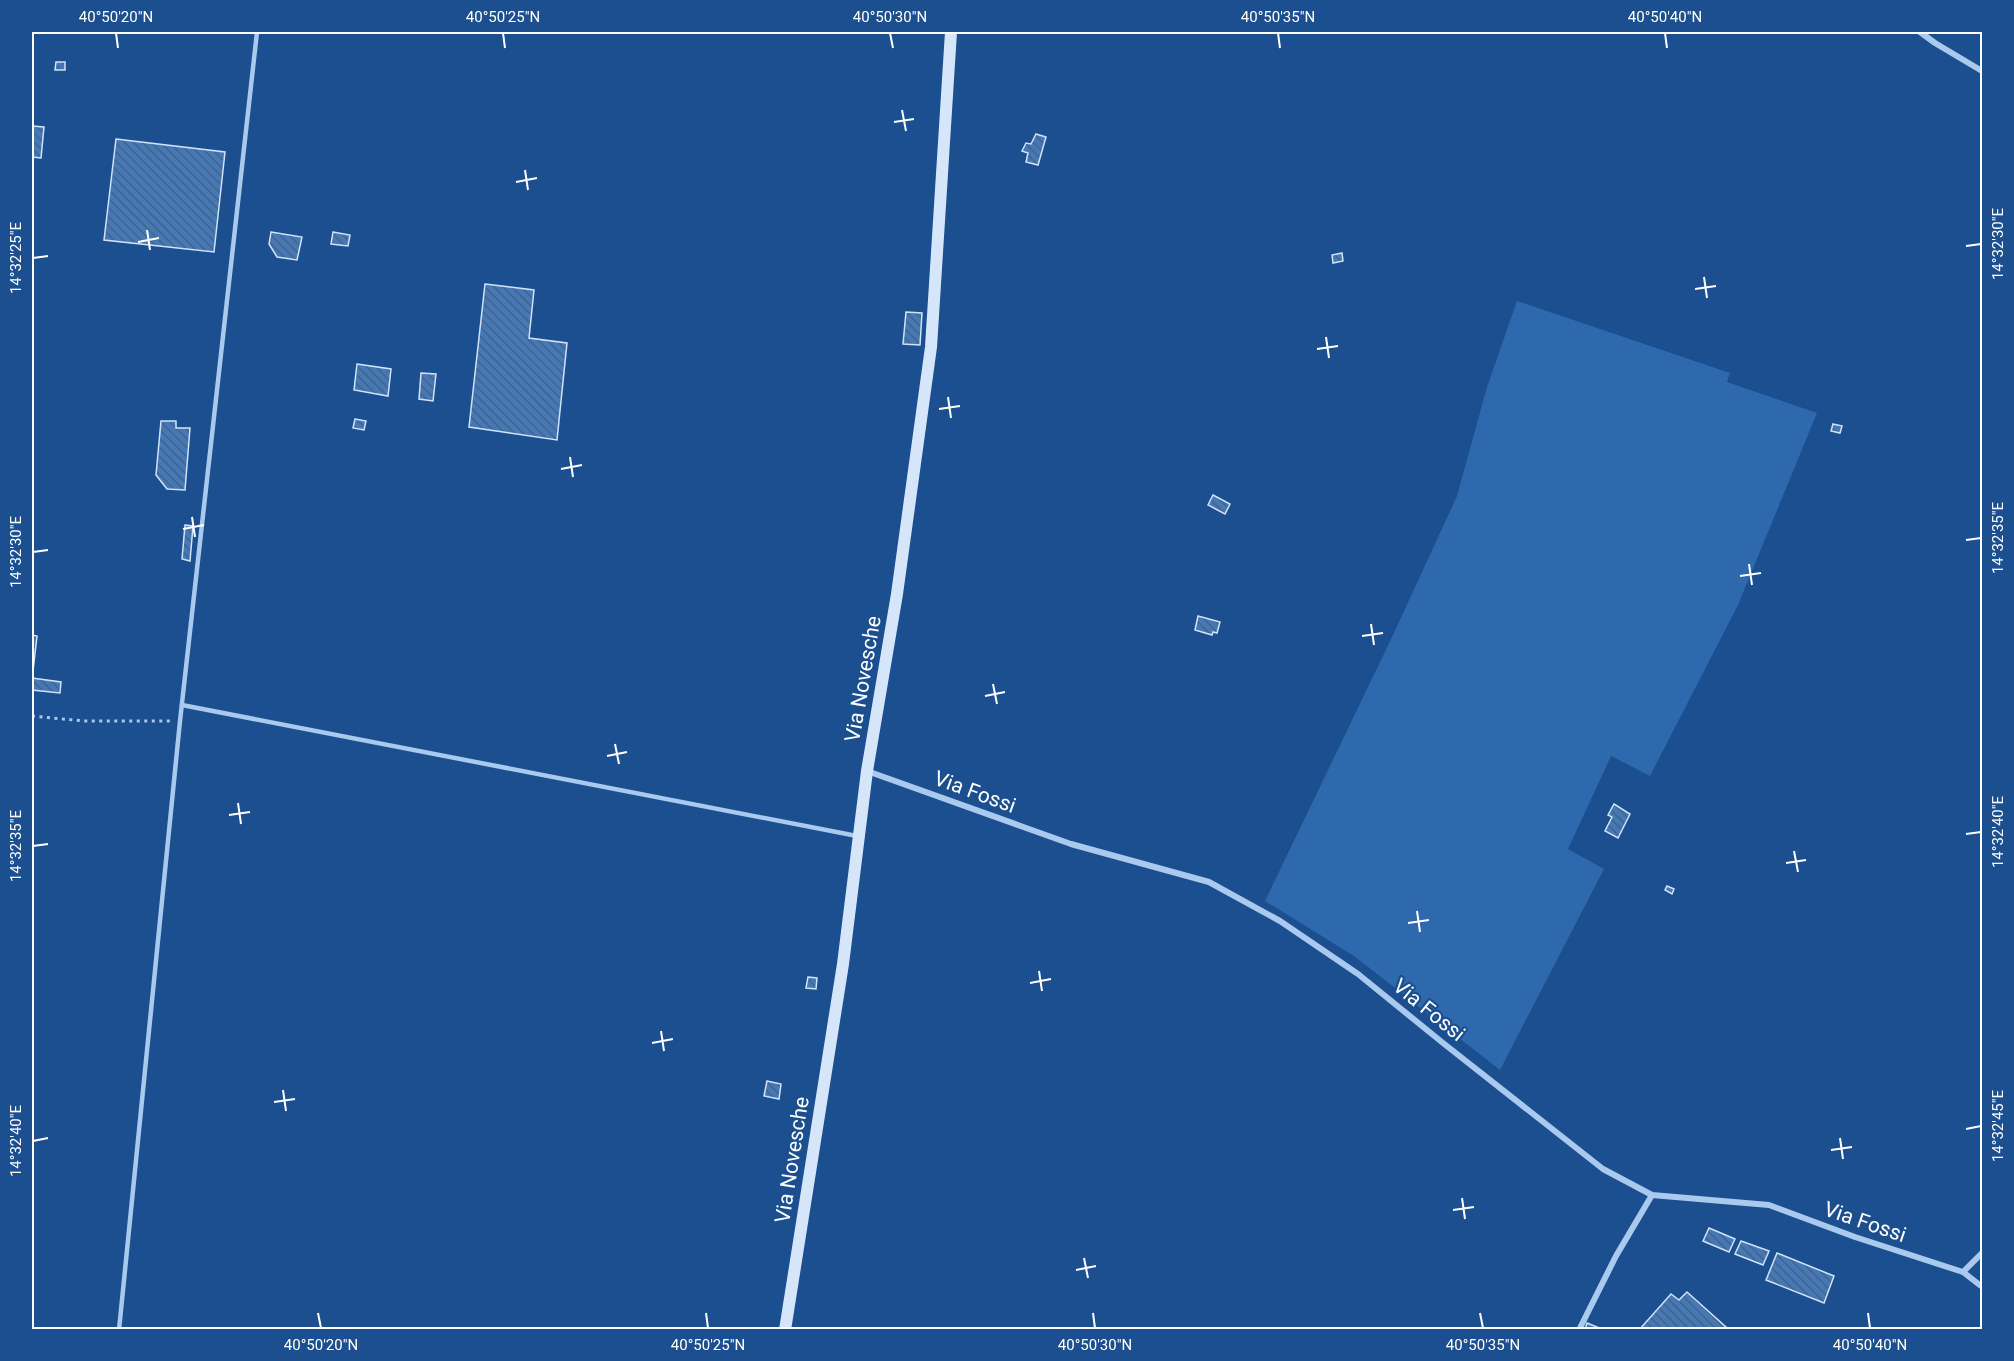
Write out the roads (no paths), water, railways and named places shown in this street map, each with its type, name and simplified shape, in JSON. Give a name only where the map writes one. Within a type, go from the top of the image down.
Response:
[{"type":"street","name":"Via Novesche","points":[[785,1329],[843,964],[867,771],[897,594],[931,348],[951,32]]},
{"type":"street","points":[[1920,32],[1983,71]]},
{"type":"street","name":"Via Fossi","points":[[867,771],[1071,844],[1209,882],[1280,921],[1358,974],[1603,1169],[1652,1195],[1769,1205],[1856,1237],[1963,1272],[1981,1286]]},
{"type":"street","points":[[1578,1329],[1616,1256],[1652,1195]]},
{"type":"street","points":[[1963,1272],[1983,1252]]},
{"type":"lane","points":[[119,1329],[180,721],[257,32]]},
{"type":"lane","points":[[182,705],[859,836]]}]
